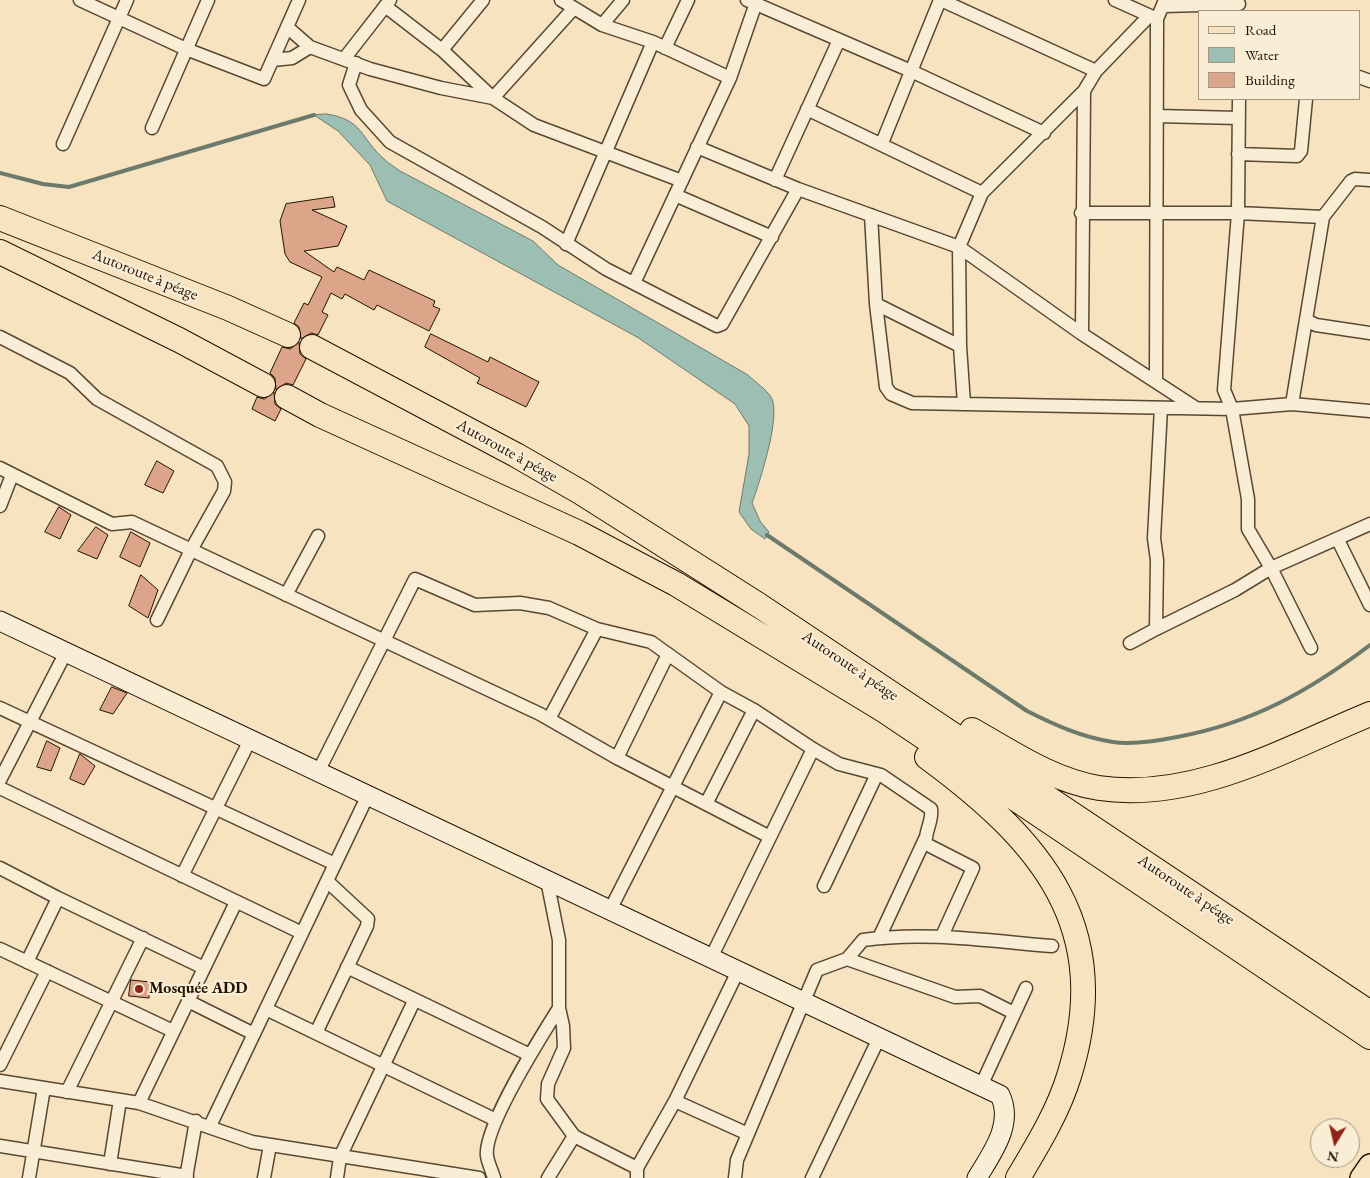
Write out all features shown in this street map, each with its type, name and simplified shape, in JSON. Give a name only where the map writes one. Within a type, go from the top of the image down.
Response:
[{"type":"highway","name":"Autoroute à péage","points":[[0,218],[228,308],[288,335]]},
{"type":"highway","points":[[0,252],[179,340],[264,385]]},
{"type":"highway","name":"Autoroute à péage","points":[[312,347],[524,459],[582,493],[760,606],[1370,1013]]},
{"type":"highway","points":[[287,397],[320,415],[579,533],[676,584],[885,711],[1370,1037]]},
{"type":"highway","points":[[760,606],[1033,765],[1098,788],[1139,790],[1184,785],[1227,774],[1370,714]]},
{"type":"highway","points":[[765,638],[951,775],[1029,848],[1061,894],[1074,929],[1082,967],[1083,1007],[1080,1038],[1069,1078],[1045,1131],[1018,1178]]},
{"type":"main road","points":[[1361,1178],[1370,1165]]},
{"type":"street","points":[[80,0],[186,49],[264,80],[299,0]]},
{"type":"street","points":[[63,144],[127,0]]},
{"type":"street","points":[[152,128],[208,0]]},
{"type":"street","points":[[442,50],[484,0]]},
{"type":"street","points":[[561,0],[602,25],[653,42],[730,78]]},
{"type":"street","points":[[602,25],[623,0]]},
{"type":"street","points":[[665,48],[688,0]]},
{"type":"street","points":[[882,144],[940,0],[1096,71]]},
{"type":"street","points":[[1115,0],[1153,17]]},
{"type":"street","points":[[634,283],[730,78],[753,1],[1044,133]]},
{"type":"street","points":[[682,181],[534,125],[493,98],[388,3],[350,61],[349,85],[361,110],[390,142],[542,227],[606,269],[720,326],[798,189]]},
{"type":"street","points":[[964,404],[960,346],[959,247],[982,192],[1044,133],[1084,91],[1096,71],[1153,17],[1164,3],[1240,5]]},
{"type":"street","points":[[493,98],[573,9]]},
{"type":"street","points":[[1153,17],[1157,116],[1156,382]]},
{"type":"street","points":[[287,27],[310,47],[350,61],[441,88],[493,98]]},
{"type":"street","points":[[775,180],[839,40]]},
{"type":"street","points":[[566,244],[653,42]]},
{"type":"street","points":[[273,60],[292,58],[310,47]]},
{"type":"street","points":[[1082,334],[1081,213],[1084,91]]},
{"type":"street","points":[[1238,100],[1238,214],[1224,390],[1232,409],[1248,499],[1248,529],[1271,568],[1311,648]]},
{"type":"street","points":[[1238,154],[1297,156],[1301,151],[1306,100]]},
{"type":"street","points":[[807,109],[982,192]]},
{"type":"street","points":[[1157,116],[1238,118]]},
{"type":"street","points":[[697,147],[798,189],[959,247],[1082,334],[1196,408]]},
{"type":"street","points":[[1292,404],[1323,217],[1351,180],[1370,180]]},
{"type":"street","points":[[675,195],[772,237]]},
{"type":"street","points":[[1081,213],[1238,214],[1323,217]]},
{"type":"street","points":[[871,215],[876,304],[886,387],[891,394],[912,403],[1232,409],[1292,404],[1370,411]]},
{"type":"street","points":[[876,304],[960,346]]},
{"type":"street","points":[[1306,320],[1316,325],[1370,333]]},
{"type":"street","points":[[0,337],[70,373],[97,398],[217,466],[225,482],[224,491],[191,550],[157,620]]},
{"type":"street","points":[[1156,630],[1157,560],[1154,538],[1161,408]]},
{"type":"street","points":[[0,468],[112,524],[132,522],[549,719],[617,758],[770,837]]},
{"type":"street","points":[[0,506],[12,475]]},
{"type":"street","points":[[1130,643],[1235,590],[1271,568],[1338,540],[1370,524]]},
{"type":"street","points":[[286,595],[318,536]]},
{"type":"street","points":[[1338,540],[1370,605]]},
{"type":"street","points":[[318,772],[415,579],[475,605],[520,603],[549,608],[597,629],[651,642],[721,692],[754,710],[813,749],[839,764],[877,774],[931,809],[932,816],[925,839],[879,938]]},
{"type":"street","points":[[0,621],[1000,1095],[1005,1105],[1002,1134],[977,1178]]},
{"type":"street","points":[[549,719],[597,629]]},
{"type":"street","points":[[0,780],[66,652]]},
{"type":"street","points":[[617,758],[668,654]]},
{"type":"street","points":[[610,910],[721,692]]},
{"type":"street","points":[[0,708],[335,864]]},
{"type":"street","points":[[706,804],[754,710]]},
{"type":"street","points":[[182,876],[250,740]]},
{"type":"street","points":[[711,958],[813,749]]},
{"type":"street","points":[[824,886],[877,774]]},
{"type":"street","points":[[0,788],[302,934]]},
{"type":"street","points":[[210,1126],[368,795]]},
{"type":"street","points":[[925,839],[926,844],[973,868],[942,936]]},
{"type":"street","points":[[0,868],[204,968]]},
{"type":"street","points":[[547,880],[559,940],[558,1008],[563,1026],[564,1048],[548,1084],[547,1099],[574,1136],[637,1173],[675,1101],[738,971]]},
{"type":"street","points":[[316,1033],[367,926],[368,919],[327,881]]},
{"type":"street","points":[[27,962],[58,898]]},
{"type":"street","points":[[139,1103],[236,902]]},
{"type":"street","points":[[735,1178],[736,1160],[805,1002],[817,970],[846,959],[863,940],[879,938],[942,936],[1052,946]]},
{"type":"street","points":[[67,1092],[143,938]]},
{"type":"street","points":[[0,949],[173,1032]]},
{"type":"street","points":[[846,959],[955,997],[980,996],[1014,1013]]},
{"type":"street","points":[[347,967],[414,1001],[530,1055]]},
{"type":"street","points":[[0,1064],[47,971]]},
{"type":"street","points":[[981,1086],[1026,988]]},
{"type":"street","points":[[337,1178],[340,1157],[414,1001]]},
{"type":"street","points":[[188,1002],[254,1034]]},
{"type":"street","points":[[494,1178],[487,1156],[488,1144],[496,1120],[530,1055],[558,1008]]},
{"type":"street","points":[[266,1009],[496,1120]]},
{"type":"street","points":[[812,1178],[879,1038]]},
{"type":"street","points":[[0,1081],[139,1103],[252,1142],[479,1178]]},
{"type":"street","points":[[29,1178],[44,1088]]},
{"type":"street","points":[[110,1164],[120,1100]]},
{"type":"street","points":[[675,1101],[748,1134]]},
{"type":"street","points":[[0,1146],[187,1177],[196,1122]]},
{"type":"street","points":[[548,1178],[574,1136]]},
{"type":"street","points":[[264,1178],[270,1145]]},
{"type":"water","points":[[327,114],[339,117],[355,125],[376,151],[400,171],[533,241],[558,265],[748,375],[766,391],[771,397],[774,406],[774,418],[768,449],[752,503],[760,521],[769,532],[765,539],[751,529],[739,512],[749,454],[749,426],[735,404],[637,337],[387,201],[370,165],[338,131],[314,115]]},
{"type":"building","points":[[333,197],[335,207],[312,210],[347,226],[338,246],[304,251],[334,272],[337,267],[364,280],[369,270],[435,301],[433,306],[440,309],[429,331],[377,305],[374,310],[345,294],[342,299],[331,293],[322,312],[328,315],[318,335],[311,333],[301,339],[299,327],[294,323],[304,303],[308,305],[322,277],[290,262],[285,254],[280,221],[286,204]]},
{"type":"building","points":[[431,334],[488,362],[490,357],[539,382],[526,407],[477,383],[480,378],[425,347]]},
{"type":"building","points":[[299,342],[300,354],[306,359],[293,385],[286,383],[276,390],[275,378],[270,373],[282,347],[290,349]]},
{"type":"building","points":[[274,392],[275,404],[281,409],[275,421],[252,409],[257,397],[264,399]]},
{"type":"building","points":[[157,461],[174,471],[163,493],[145,485]]},
{"type":"building","points":[[59,507],[71,515],[60,539],[45,532]]},
{"type":"building","points":[[96,527],[108,535],[97,559],[78,551]]},
{"type":"building","points":[[131,532],[150,543],[140,567],[120,557]]},
{"type":"building","points":[[141,575],[158,590],[148,618],[129,606]]},
{"type":"building","points":[[112,687],[127,693],[113,714],[100,710]]},
{"type":"building","points":[[47,741],[60,748],[51,771],[37,767]]},
{"type":"building","points":[[80,754],[95,766],[84,785],[70,779]]},
{"type":"building","name":"Mosquée ADD","points":[[131,980],[150,982],[149,998],[129,996]]},
{"type":"waterway","points":[[0,173],[43,184],[69,187],[314,115]]},
{"type":"waterway","points":[[767,535],[1027,711],[1068,730],[1113,742],[1137,743],[1177,737],[1205,731],[1255,714],[1302,691],[1370,645]]},
{"type":"place","name":"Mosquée ADD","points":[[139,989]]}]
